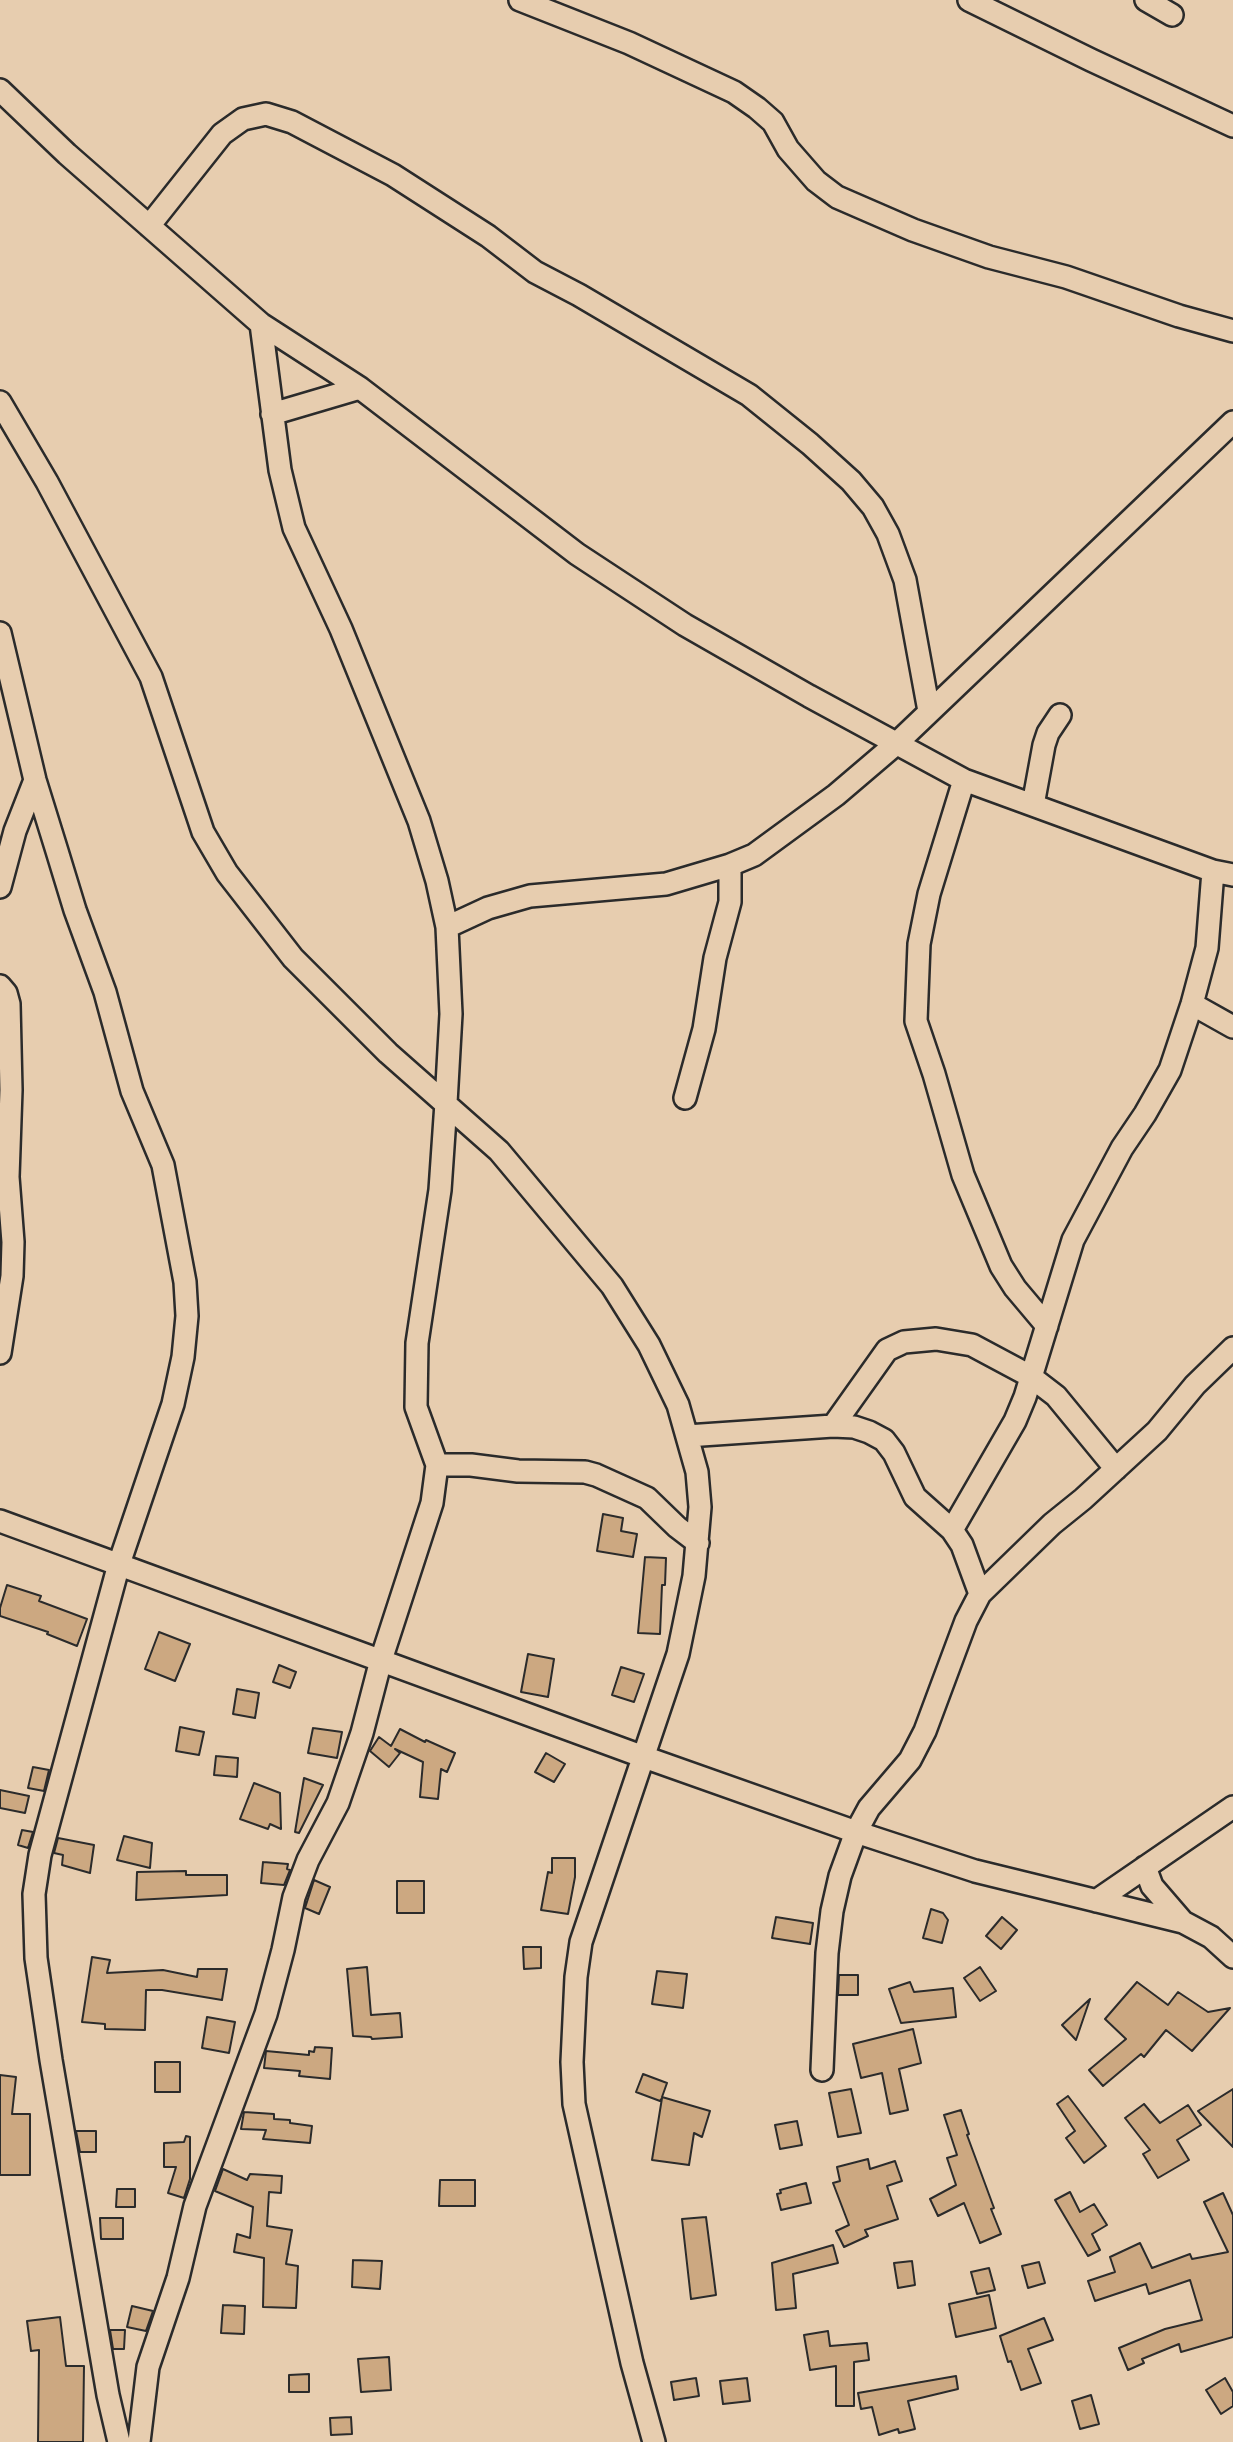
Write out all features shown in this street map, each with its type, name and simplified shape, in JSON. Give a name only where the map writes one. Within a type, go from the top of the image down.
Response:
[{"type":"street","points":[[520,0],[629,43],[734,92],[773,122],[788,149],[816,181],[837,197],[913,230],[989,257],[1066,277],[1179,316],[1233,331]]},
{"type":"street","points":[[969,0],[1233,126]]},
{"type":"street","points":[[1009,20],[1018,0]]},
{"type":"street","points":[[1146,0],[1172,15]]},
{"type":"street","points":[[0,90],[67,155],[261,324],[360,388],[577,554],[685,625],[964,780],[1223,873],[1192,1004],[1170,1070],[1122,1148],[1073,1240],[1030,1376],[1026,1398],[952,1530]]},
{"type":"street","points":[[149,226],[222,134],[243,119],[265,114],[292,122],[393,175],[488,236],[535,272],[749,395],[851,481],[873,507],[888,534],[905,580],[929,711]]},
{"type":"street","points":[[139,2442],[148,2367],[178,2277],[195,2206],[265,2014],[284,1950],[294,1897],[308,1860],[338,1803],[362,1733],[381,1660],[432,1503],[437,1465],[416,1407],[417,1343],[440,1190],[451,1014],[447,927],[419,821],[346,642],[294,528],[281,470],[261,324]]},
{"type":"street","points":[[272,414],[360,388]]},
{"type":"street","points":[[0,402],[47,482],[151,677],[203,832],[227,873],[293,958],[388,1053],[499,1151],[612,1286],[649,1345],[678,1405],[697,1472],[700,1507],[694,1576],[678,1654],[581,1942],[576,1977],[572,2063],[574,2104],[632,2363],[654,2442]]},
{"type":"street","points":[[447,927],[488,908],[530,896],[666,884],[754,855],[836,795],[897,743],[1233,422]]},
{"type":"street","points":[[0,633],[35,780],[75,911],[105,992],[132,1091],[163,1165],[185,1282],[187,1316],[183,1357],[173,1404],[119,1564],[40,1855],[34,1894],[36,1958],[51,2060],[108,2395],[119,2442]]},
{"type":"street","points":[[1033,805],[1044,745],[1048,733],[1060,715]]},
{"type":"street","points":[[0,887],[15,831],[35,780]]},
{"type":"street","points":[[964,780],[929,894],[919,944],[916,1021],[962,1175],[1001,1266],[1014,1288],[1047,1326]]},
{"type":"street","points":[[685,1098],[705,1029],[715,958],[730,902],[730,865]]},
{"type":"street","points":[[0,986],[6,993],[9,1004],[11,1090],[8,1177],[13,1242],[12,1276],[0,1353]]},
{"type":"street","points":[[1192,1004],[1233,1027]]},
{"type":"street","points":[[833,1426],[887,1350],[904,1342],[936,1339],[972,1345],[1030,1376],[1056,1396],[1116,1469]]},
{"type":"street","points":[[822,2070],[827,1953],[840,1876],[856,1832],[869,1808],[909,1760],[925,1731],[966,1621],[980,1594],[1052,1524],[1157,1431],[1195,1385],[1233,1348]]},
{"type":"street","points":[[687,1436],[833,1426],[854,1427],[884,1440],[894,1453],[915,1497],[952,1530],[962,1545],[980,1594]]},
{"type":"street","points":[[437,1465],[471,1465],[518,1471],[584,1472],[596,1475],[648,1498],[677,1527],[698,1543]]},
{"type":"street","points":[[0,1521],[643,1758],[856,1832],[975,1871],[1183,1922],[1211,1937],[1233,1957]]},
{"type":"street","points":[[1096,1901],[1233,1807]]},
{"type":"street","points":[[1145,1867],[1152,1885],[1183,1922]]},
{"type":"building","points":[[603,1514],[623,1518],[621,1531],[637,1534],[633,1557],[597,1551]]},
{"type":"building","points":[[645,1557],[666,1558],[660,1634],[638,1633]]},
{"type":"building","points":[[7,1585],[41,1596],[39,1601],[87,1619],[77,1646],[47,1634],[48,1632],[0,1616]]},
{"type":"building","points":[[159,1632],[190,1644],[175,1681],[145,1669]]},
{"type":"building","points":[[528,1654],[554,1659],[548,1697],[521,1692]]},
{"type":"building","points":[[279,1665],[296,1672],[290,1688],[273,1682]]},
{"type":"building","points":[[621,1667],[644,1674],[634,1702],[612,1695]]},
{"type":"building","points":[[237,1689],[259,1693],[255,1718],[233,1714]]},
{"type":"building","points":[[180,1727],[204,1732],[199,1755],[176,1751]]},
{"type":"building","points":[[313,1728],[342,1732],[337,1758],[308,1753]]},
{"type":"building","points":[[400,1729],[455,1753],[447,1772],[441,1769],[438,1799],[420,1797],[423,1762],[395,1749],[400,1753],[389,1767],[370,1751],[379,1737],[391,1746]]},
{"type":"building","points":[[546,1753],[565,1764],[554,1782],[535,1772]]},
{"type":"building","points":[[216,1756],[238,1758],[237,1777],[214,1775]]},
{"type":"building","points":[[33,1767],[49,1770],[44,1791],[28,1788]]},
{"type":"building","points":[[304,1778],[323,1785],[299,1833],[295,1832]]},
{"type":"building","points":[[254,1783],[280,1793],[281,1829],[270,1824],[268,1829],[240,1819]]},
{"type":"building","points":[[0,1790],[29,1796],[25,1813],[0,1808]]},
{"type":"building","points":[[22,1830],[33,1832],[28,1848],[18,1845]]},
{"type":"building","points":[[124,1836],[152,1843],[150,1868],[117,1860]]},
{"type":"building","points":[[58,1838],[94,1845],[90,1873],[62,1865],[63,1855],[54,1853]]},
{"type":"building","points":[[552,1858],[575,1858],[575,1877],[568,1914],[541,1910],[548,1872],[552,1873]]},
{"type":"building","points":[[263,1862],[288,1864],[287,1869],[290,1870],[284,1885],[261,1883]]},
{"type":"building","points":[[186,1871],[186,1875],[227,1875],[227,1895],[136,1900],[137,1872]]},
{"type":"building","points":[[314,1880],[330,1887],[319,1914],[305,1908]]},
{"type":"building","points":[[397,1881],[424,1881],[424,1913],[397,1913]]},
{"type":"building","points":[[931,1909],[943,1913],[948,1920],[942,1943],[923,1938]]},
{"type":"building","points":[[776,1917],[813,1923],[810,1944],[772,1938]]},
{"type":"building","points":[[1002,1917],[1017,1930],[1001,1949],[986,1936]]},
{"type":"building","points":[[523,1947],[541,1947],[541,1968],[524,1969]]},
{"type":"building","points":[[92,1957],[110,1960],[107,1973],[163,1970],[197,1977],[198,1969],[227,1969],[222,2000],[146,1990],[145,2030],[105,2029],[105,2024],[82,2022]]},
{"type":"building","points":[[367,1967],[371,2015],[400,2013],[402,2037],[372,2039],[353,2036],[347,1969]]},
{"type":"building","points":[[980,1967],[996,1991],[980,2001],[964,1978]]},
{"type":"building","points":[[657,1971],[687,1974],[683,2008],[652,2004]]},
{"type":"building","points":[[839,1975],[858,1975],[858,1995],[838,1995]]},
{"type":"building","points":[[910,1982],[914,1992],[953,1988],[956,2017],[901,2023],[889,1989]]},
{"type":"building","points":[[1137,1982],[1168,2005],[1178,1992],[1208,2012],[1230,2008],[1192,2051],[1166,2030],[1144,2057],[1141,2054],[1103,2086],[1089,2070],[1126,2039],[1105,2019]]},
{"type":"building","points":[[1090,1999],[1076,2040],[1062,2025]]},
{"type":"building","points":[[207,2017],[235,2022],[229,2053],[202,2048]]},
{"type":"building","points":[[913,2029],[921,2063],[899,2069],[908,2110],[890,2114],[882,2073],[861,2078],[853,2044]]},
{"type":"building","points":[[315,2047],[332,2048],[330,2079],[299,2076],[300,2071],[264,2068],[266,2051],[309,2055],[309,2051],[314,2052]]},
{"type":"building","points":[[155,2062],[180,2062],[180,2092],[155,2092]]},
{"type":"building","points":[[643,2074],[667,2083],[662,2097],[710,2111],[702,2137],[694,2133],[689,2165],[652,2160],[662,2098],[660,2101],[636,2092]]},
{"type":"building","points":[[0,2075],[16,2077],[12,2114],[30,2114],[30,2175],[0,2175]]},
{"type":"building","points":[[851,2089],[861,2133],[838,2137],[829,2093]]},
{"type":"building","points":[[1233,2089],[1233,2147],[1198,2111]]},
{"type":"building","points":[[1068,2096],[1106,2146],[1084,2163],[1066,2138],[1075,2131],[1057,2104]]},
{"type":"building","points":[[1144,2104],[1160,2123],[1188,2105],[1201,2125],[1177,2140],[1189,2160],[1158,2178],[1143,2154],[1150,2150],[1125,2118]]},
{"type":"building","points":[[961,2110],[1001,2234],[980,2243],[964,2203],[938,2216],[930,2199],[956,2185],[947,2158],[957,2155],[944,2115]]},
{"type":"building","points":[[244,2112],[274,2114],[274,2119],[312,2126],[310,2143],[263,2139],[266,2130],[241,2129]]},
{"type":"building","points":[[797,2121],[802,2145],[780,2149],[775,2125]]},
{"type":"building","points":[[76,2131],[96,2131],[96,2152],[80,2152]]},
{"type":"building","points":[[186,2136],[190,2137],[190,2179],[184,2198],[168,2193],[176,2167],[164,2167],[164,2143],[184,2142]]},
{"type":"building","points":[[868,2159],[870,2169],[895,2161],[902,2181],[887,2186],[898,2219],[865,2230],[868,2236],[844,2247],[836,2231],[849,2225],[833,2183],[840,2181],[837,2167]]},
{"type":"building","points":[[223,2169],[247,2180],[250,2174],[282,2176],[281,2193],[269,2192],[267,2226],[292,2230],[286,2264],[298,2266],[296,2308],[263,2307],[264,2258],[234,2252],[237,2234],[250,2238],[253,2207],[215,2191]]},
{"type":"building","points":[[440,2180],[475,2180],[475,2206],[439,2206]]},
{"type":"building","points":[[806,2183],[811,2203],[781,2210],[777,2194],[781,2193],[780,2190]]},
{"type":"building","points":[[117,2189],[135,2189],[135,2207],[116,2207]]},
{"type":"building","points":[[1070,2192],[1080,2212],[1094,2204],[1107,2225],[1092,2234],[1100,2250],[1088,2256],[1055,2200]]},
{"type":"building","points":[[1223,2193],[1233,2215],[1233,2337],[1181,2352],[1179,2344],[1142,2359],[1144,2363],[1128,2370],[1119,2348],[1165,2329],[1202,2320],[1190,2280],[1149,2294],[1146,2284],[1095,2301],[1088,2281],[1115,2272],[1110,2257],[1140,2243],[1152,2268],[1190,2254],[1192,2259],[1228,2252],[1204,2202]]},
{"type":"building","points":[[706,2217],[716,2295],[691,2299],[682,2219]]},
{"type":"building","points":[[100,2218],[123,2218],[123,2239],[101,2239]]},
{"type":"building","points":[[833,2245],[838,2263],[793,2274],[796,2308],[776,2310],[772,2263]]},
{"type":"building","points":[[353,2260],[382,2261],[380,2289],[352,2287]]},
{"type":"building","points":[[912,2261],[915,2285],[898,2288],[894,2263]]},
{"type":"building","points":[[1039,2262],[1045,2283],[1028,2288],[1022,2266]]},
{"type":"building","points":[[989,2268],[995,2290],[977,2294],[971,2272]]},
{"type":"building","points":[[989,2295],[996,2328],[956,2337],[949,2304]]},
{"type":"building","points":[[223,2305],[245,2306],[244,2334],[221,2333]]},
{"type":"building","points":[[132,2306],[153,2311],[146,2331],[127,2327]]},
{"type":"building","points":[[60,2317],[66,2366],[84,2366],[83,2442],[38,2442],[39,2350],[31,2351],[27,2321]]},
{"type":"building","points":[[1044,2318],[1053,2340],[1028,2349],[1041,2383],[1021,2390],[1000,2336]]},
{"type":"building","points":[[110,2330],[125,2330],[124,2349],[113,2349]]},
{"type":"building","points":[[828,2331],[830,2346],[867,2343],[869,2360],[854,2362],[854,2406],[836,2406],[836,2366],[810,2370],[804,2335]]},
{"type":"building","points":[[389,2357],[391,2390],[361,2392],[358,2359]]},
{"type":"building","points":[[309,2374],[309,2392],[289,2392],[289,2375]]},
{"type":"building","points":[[956,2376],[958,2389],[908,2401],[915,2429],[899,2433],[898,2429],[879,2435],[872,2407],[861,2409],[858,2393]]},
{"type":"building","points":[[696,2378],[699,2396],[674,2400],[671,2382]]},
{"type":"building","points":[[747,2378],[750,2401],[723,2404],[720,2381]]},
{"type":"building","points":[[1225,2378],[1233,2392],[1233,2406],[1221,2414],[1206,2390]]},
{"type":"building","points":[[1091,2395],[1099,2424],[1080,2429],[1072,2401]]},
{"type":"building","points":[[351,2417],[352,2434],[331,2435],[330,2418]]}]
